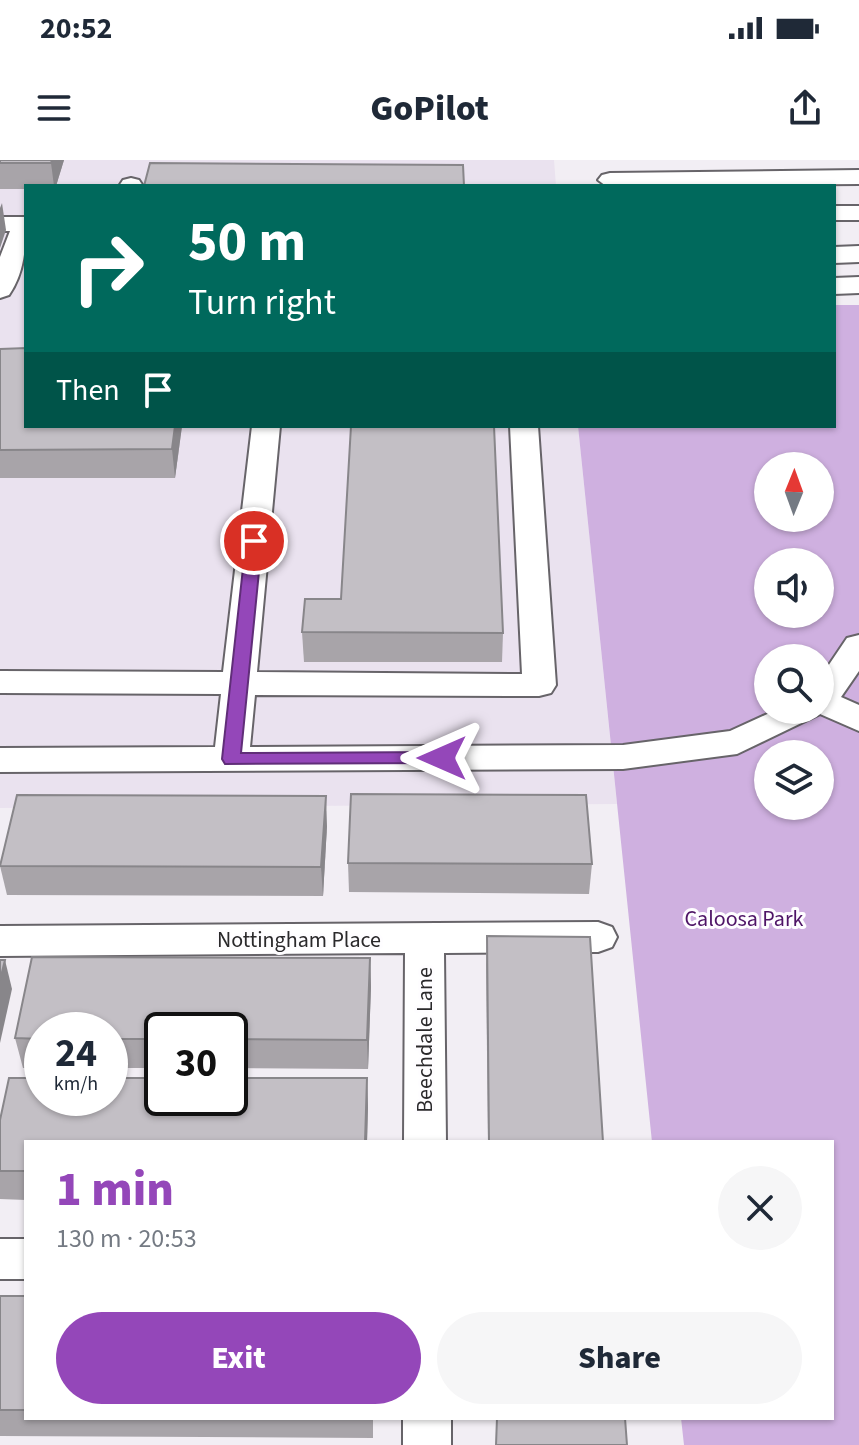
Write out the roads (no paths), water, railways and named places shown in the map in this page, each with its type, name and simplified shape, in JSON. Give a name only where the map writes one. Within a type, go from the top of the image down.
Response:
[{"type":"street","points":[[609,175],[859,177]]},
{"type":"street","points":[[836,213],[859,213]]},
{"type":"street","points":[[0,224],[24,224]]},
{"type":"street","points":[[0,290],[24,227]]},
{"type":"street","points":[[836,255],[859,254]]},
{"type":"street","points":[[836,286],[859,285]]},
{"type":"street","points":[[231,759],[266,428]]},
{"type":"street","points":[[0,682],[539,685],[524,428]]},
{"type":"street","points":[[834,680],[859,646]]},
{"type":"street","points":[[834,711],[859,719]]},
{"type":"street","points":[[0,760],[623,757],[737,742],[775,724]]},
{"type":"street","name":"Nottingham Place","points":[[0,941],[598,937]]},
{"type":"street","name":"Beechdale Lane","points":[[424,938],[425,1140]]},
{"type":"street","points":[[0,1259],[24,1259]]},
{"type":"street","points":[[427,1420],[427,1445]]},
{"type":"park label","name":"Caloosa Park","points":[[744,918]]}]
